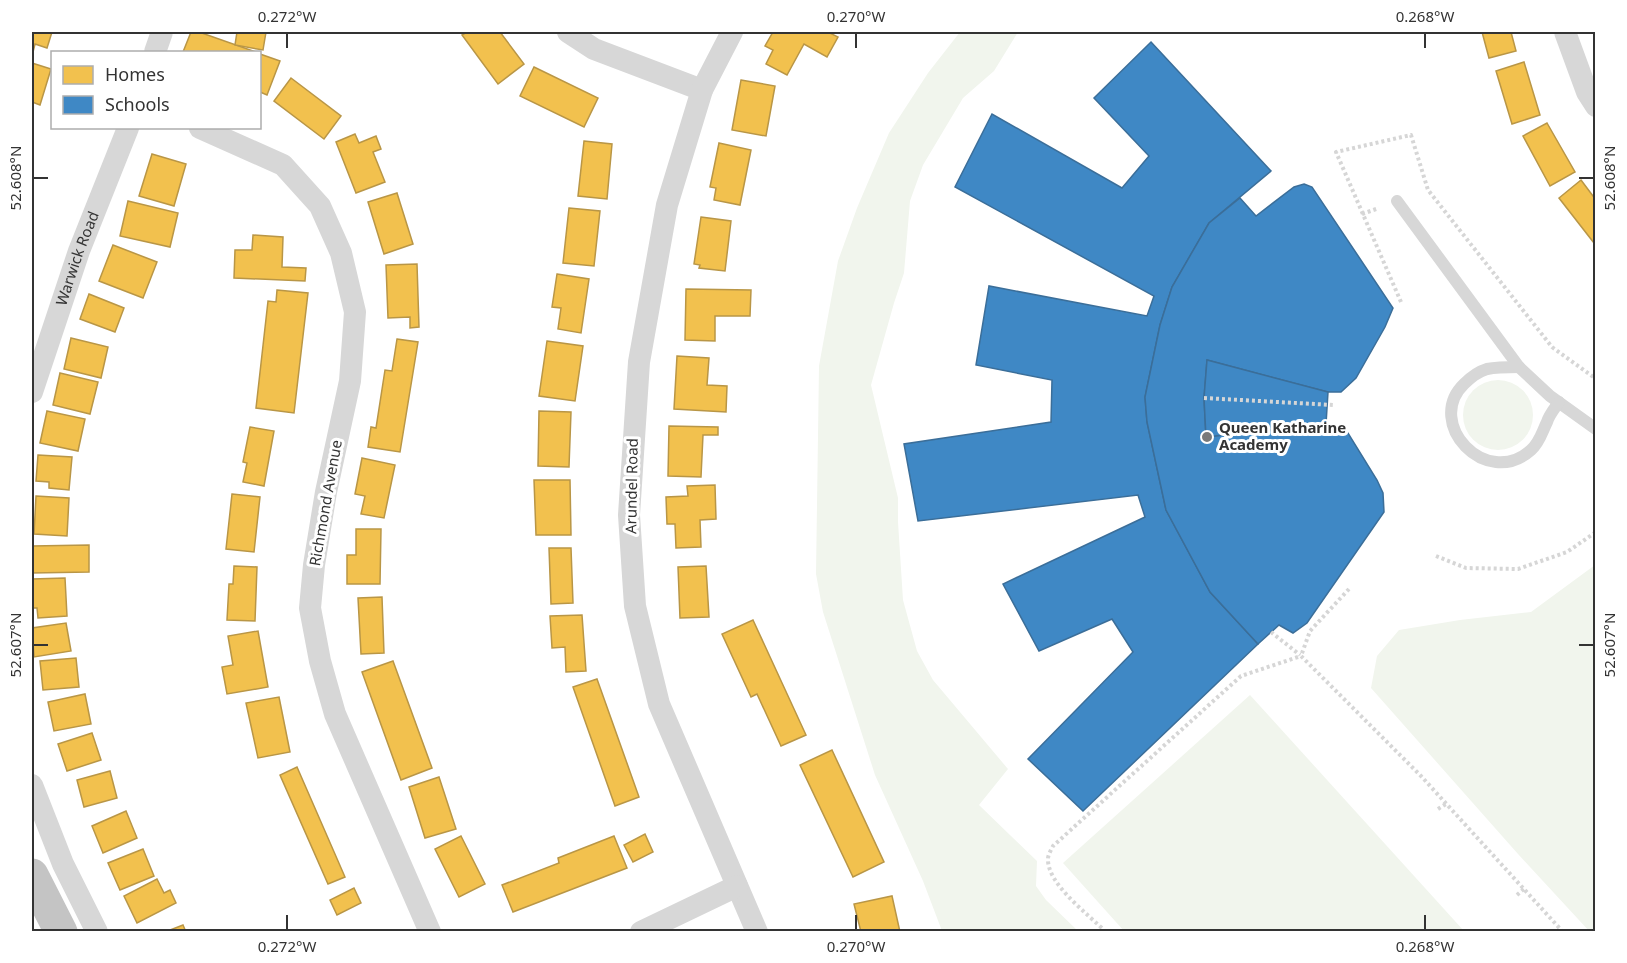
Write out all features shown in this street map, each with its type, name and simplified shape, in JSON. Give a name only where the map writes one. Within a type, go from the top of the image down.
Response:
[{"type":"highway","points":[[32,875],[61,932]]},
{"type":"street","points":[[155,51],[162,32]]},
{"type":"street","points":[[568,32],[594,50],[702,90]]},
{"type":"street","name":"Arundel Road","points":[[732,32],[702,90],[667,205],[639,362],[629,515],[635,606],[659,704],[757,932]]},
{"type":"street","points":[[1565,32],[1587,92],[1596,106]]},
{"type":"street","name":"Warwick Road","points":[[32,392],[79,251],[128,129]]},
{"type":"street","name":"Richmond Avenue","points":[[202,129],[284,165],[320,206],[341,253],[355,312],[350,381],[326,492],[314,565],[310,608],[320,661],[335,714],[430,932]]},
{"type":"street","points":[[32,785],[63,864],[97,932]]},
{"type":"street","points":[[641,932],[737,886]]},
{"type":"lane","points":[[1397,201],[1519,367],[1559,402],[1596,429]]},
{"type":"lane","points":[[1519,367],[1485,370],[1471,377],[1460,387],[1454,401],[1452,416],[1454,431],[1462,444],[1473,454],[1488,461],[1504,462],[1520,458],[1533,449],[1559,402]]},
{"type":"path","points":[[1204,398],[1333,405]]},
{"type":"path","points":[[1436,556],[1466,568],[1518,569],[1567,552],[1596,532]]},
{"type":"path","points":[[1301,656],[1310,632],[1349,589]]},
{"type":"path","points":[[1271,632],[1301,656],[1421,776],[1563,932]]},
{"type":"path","points":[[1106,932],[1071,899],[1051,876],[1048,859],[1053,846],[1241,676],[1301,656]]},
{"type":"path","points":[[1438,809],[1446,804]]},
{"type":"path","points":[[1517,895],[1524,889]]},
{"type":"shaded area","points":[[960,32],[1018,32],[994,71],[963,98],[923,165],[910,201],[904,273],[871,385],[898,498],[903,600],[917,651],[933,680],[1008,769],[979,805],[1037,861],[1036,886],[1046,900],[1078,931],[942,931],[923,881],[875,775],[823,612],[816,574],[819,366],[838,261],[857,208],[889,133],[928,73]]},
{"type":"shaded area","points":[[1498,380],[1511,383],[1523,390],[1530,402],[1533,415],[1530,428],[1523,440],[1511,447],[1498,450],[1485,447],[1473,440],[1466,428],[1463,415],[1466,402],[1473,390],[1485,383]]},
{"type":"shaded area","points":[[1595,565],[1596,931],[1590,932],[1371,688],[1377,656],[1399,630],[1531,612]]},
{"type":"shaded area","points":[[1250,695],[1464,931],[1124,931],[1063,863]]},
{"type":"building: Homes","points":[[32,32],[52,32],[47,48],[35,44],[32,56]]},
{"type":"building: Homes","points":[[191,32],[199,32],[253,51],[183,51]]},
{"type":"building: Homes","points":[[237,32],[266,32],[263,50],[235,45]]},
{"type":"building: Homes","points":[[467,32],[500,32],[524,64],[498,84],[462,35]]},
{"type":"building: Homes","points":[[773,32],[828,32],[838,37],[827,57],[804,44],[787,75],[766,64],[773,50],[765,46]]},
{"type":"building: Homes","points":[[1482,32],[1511,32],[1516,51],[1489,58]]},
{"type":"building: Homes","points":[[261,54],[280,61],[267,95],[261,92]]},
{"type":"building: Homes","points":[[1524,62],[1540,115],[1512,124],[1496,71]]},
{"type":"building: Homes","points":[[32,63],[51,69],[40,105],[32,102]]},
{"type":"building: Homes","points":[[534,67],[598,98],[584,127],[520,96]]},
{"type":"building: Homes","points":[[291,78],[341,116],[324,139],[274,101]]},
{"type":"building: Homes","points":[[741,80],[775,86],[766,136],[732,130]]},
{"type":"building: Homes","points":[[1547,123],[1575,172],[1550,186],[1523,136]]},
{"type":"building: Homes","points":[[355,134],[359,143],[376,136],[381,149],[373,152],[385,182],[356,193],[336,142]]},
{"type":"building: Homes","points":[[584,141],[612,144],[607,199],[578,196]]},
{"type":"building: Homes","points":[[719,143],[751,150],[740,205],[714,200],[716,188],[710,187]]},
{"type":"building: Homes","points":[[152,154],[186,164],[174,206],[139,196]]},
{"type":"building: Homes","points":[[1581,180],[1596,200],[1596,242],[1594,243],[1559,198]]},
{"type":"building: Homes","points":[[397,193],[413,244],[384,254],[368,202]]},
{"type":"building: Homes","points":[[128,201],[178,213],[170,247],[120,236]]},
{"type":"building: Homes","points":[[569,208],[600,211],[594,266],[563,263]]},
{"type":"building: Homes","points":[[701,217],[731,221],[725,271],[699,268],[700,265],[694,264]]},
{"type":"building: Homes","points":[[253,235],[283,237],[282,267],[306,268],[305,281],[234,278],[235,250],[252,250]]},
{"type":"building: Homes","points":[[113,245],[157,262],[143,298],[99,281]]},
{"type":"building: Homes","points":[[417,264],[419,327],[410,328],[410,317],[388,318],[386,265]]},
{"type":"building: Homes","points":[[557,274],[589,279],[581,333],[558,329],[561,308],[552,307]]},
{"type":"building: Homes","points":[[686,289],[751,290],[750,316],[715,316],[715,341],[685,340]]},
{"type":"building: Homes","points":[[277,290],[308,293],[294,413],[256,408],[268,301],[276,302]]},
{"type":"building: Homes","points":[[89,294],[124,308],[115,332],[80,319]]},
{"type":"building: Homes","points":[[71,338],[108,347],[101,378],[64,369]]},
{"type":"building: Homes","points":[[397,339],[418,342],[400,452],[368,447],[371,427],[376,428],[385,370],[392,371]]},
{"type":"building: Homes","points":[[547,341],[583,346],[575,401],[539,396]]},
{"type":"building: Homes","points":[[677,356],[709,358],[707,385],[727,386],[726,412],[674,409]]},
{"type":"building: Homes","points":[[60,373],[98,382],[90,414],[53,405]]},
{"type":"building: Homes","points":[[47,411],[85,419],[78,451],[40,443]]},
{"type":"building: Homes","points":[[539,411],[571,412],[569,467],[538,466]]},
{"type":"building: Homes","points":[[669,426],[718,427],[718,435],[703,435],[701,477],[668,476]]},
{"type":"building: Homes","points":[[250,427],[274,431],[264,486],[243,482],[247,463],[243,462]]},
{"type":"building: Homes","points":[[38,455],[72,457],[69,490],[49,488],[49,482],[36,481]]},
{"type":"building: Homes","points":[[362,458],[395,465],[384,518],[361,514],[365,496],[355,494]]},
{"type":"building: Homes","points":[[534,480],[570,480],[571,535],[536,535]]},
{"type":"building: Homes","points":[[715,485],[716,519],[700,520],[701,547],[676,548],[675,524],[667,524],[666,497],[688,496],[687,486]]},
{"type":"building: Homes","points":[[232,494],[260,497],[254,552],[226,549]]},
{"type":"building: Homes","points":[[36,496],[69,498],[67,536],[34,534]]},
{"type":"building: Homes","points":[[356,529],[381,529],[380,584],[347,584],[347,555],[356,555]]},
{"type":"building: Homes","points":[[89,545],[89,572],[32,573],[32,546]]},
{"type":"building: Homes","points":[[549,548],[571,548],[573,603],[551,604]]},
{"type":"building: Homes","points":[[234,566],[257,567],[255,621],[227,620],[229,584],[233,584]]},
{"type":"building: Homes","points":[[706,566],[709,617],[680,618],[678,567]]},
{"type":"building: Homes","points":[[65,578],[67,616],[38,618],[37,608],[32,608],[32,579]]},
{"type":"building: Homes","points":[[382,597],[384,653],[361,654],[358,598]]},
{"type":"building: Homes","points":[[582,615],[586,671],[566,672],[565,647],[552,648],[550,616]]},
{"type":"building: Homes","points":[[753,620],[806,735],[781,746],[757,694],[751,697],[722,634]]},
{"type":"building: Homes","points":[[66,623],[71,651],[34,657],[32,628]]},
{"type":"building: Homes","points":[[258,631],[268,687],[227,694],[222,667],[233,665],[228,636]]},
{"type":"building: Homes","points":[[76,658],[79,687],[43,690],[40,661]]},
{"type":"building: Homes","points":[[393,661],[432,768],[401,780],[362,672]]},
{"type":"building: Homes","points":[[597,679],[639,797],[615,806],[573,687]]},
{"type":"building: Homes","points":[[85,694],[91,724],[54,731],[48,702]]},
{"type":"building: Homes","points":[[279,697],[290,752],[258,758],[246,703]]},
{"type":"building: Homes","points":[[92,733],[101,760],[67,771],[58,744]]},
{"type":"building: Homes","points":[[832,750],[884,862],[853,877],[800,765]]},
{"type":"building: Homes","points":[[297,767],[345,877],[328,884],[280,775]]},
{"type":"building: Homes","points":[[110,771],[117,798],[84,807],[77,780]]},
{"type":"building: Homes","points":[[439,777],[456,829],[425,838],[409,787]]},
{"type":"building: Homes","points":[[126,811],[137,838],[103,853],[92,826]]},
{"type":"building: Homes","points":[[645,834],[653,852],[633,862],[624,845]]},
{"type":"building: Homes","points":[[461,836],[485,884],[459,897],[435,849]]},
{"type":"building: Homes","points":[[614,836],[627,868],[513,912],[502,885],[559,863],[558,858]]},
{"type":"building: Homes","points":[[143,849],[154,876],[120,890],[108,863]]},
{"type":"building: Homes","points":[[157,879],[164,893],[170,890],[176,903],[137,923],[124,896]]},
{"type":"building: Homes","points":[[354,888],[361,903],[337,915],[330,900]]},
{"type":"building: Homes","points":[[892,896],[900,932],[861,932],[854,904]]},
{"type":"building: Homes","points":[[183,925],[186,932],[165,932]]},
{"type":"building: Schools","points":[[1151,42],[1271,171],[1209,223],[1172,287],[1160,325],[1145,397],[1147,422],[1166,510],[1210,592],[1258,644],[1083,811],[1028,759],[1133,652],[1112,619],[1039,651],[1003,584],[1145,517],[1138,495],[918,521],[904,444],[1051,422],[1052,380],[976,365],[989,286],[1147,316],[1154,296],[955,187],[992,114],[1122,188],[1149,156],[1094,98]]},
{"type":"building: Schools","points":[[1304,184],[1312,187],[1393,308],[1385,327],[1356,378],[1341,392],[1328,392],[1207,360],[1204,398],[1206,437],[1326,424],[1337,428],[1348,433],[1377,480],[1383,493],[1384,512],[1307,623],[1293,633],[1279,625],[1258,644],[1210,592],[1166,510],[1147,422],[1145,397],[1160,325],[1172,287],[1209,223],[1240,198],[1256,216],[1294,187]]},
{"type":"building: Schools","points":[[1207,360],[1328,392],[1326,424],[1206,437],[1204,398]]},
{"type":"place","name":"Queen Katharine Academy","points":[[1207,437]]}]
